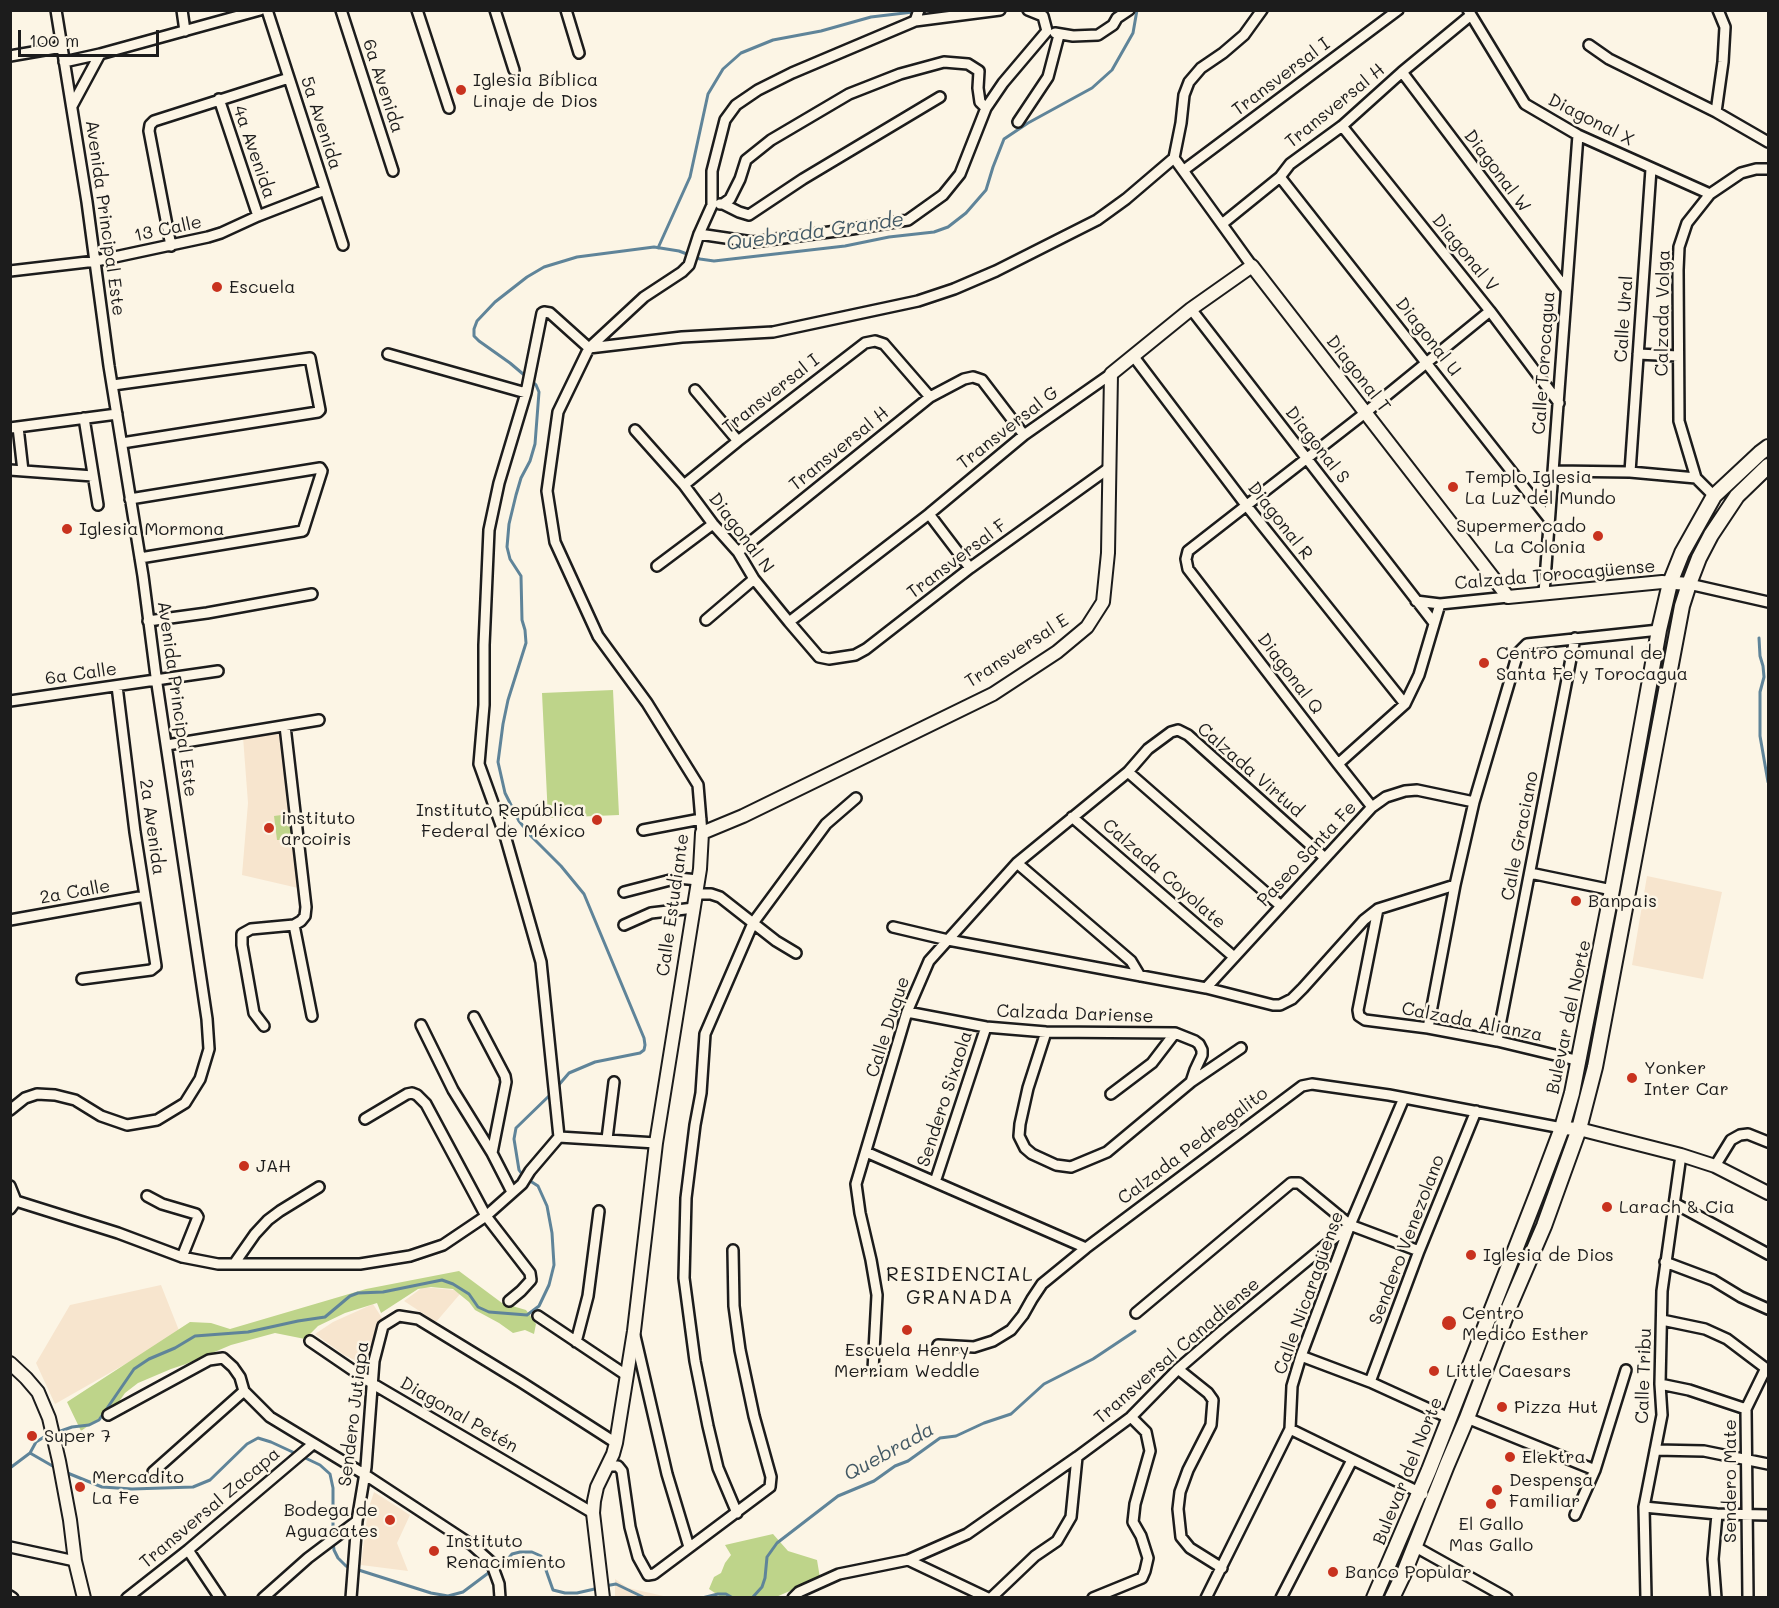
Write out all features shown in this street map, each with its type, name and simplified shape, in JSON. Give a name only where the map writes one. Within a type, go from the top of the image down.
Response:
[{"type":"main road","name":"Bulevar del Norte","points":[[1392,1598],[1414,1546],[1449,1418],[1562,1128],[1580,1061],[1659,630],[1670,583],[1682,553],[1714,496],[1768,447]]},
{"type":"main road","name":"Bulevar del Norte","points":[[1374,1598],[1467,1418],[1510,1305],[1544,1226],[1579,1129],[1595,1066],[1682,606],[1699,558],[1712,535],[1737,496],[1768,466]]},
{"type":"street","name":"Avenida Principal Este","points":[[10,1110],[25,1098],[37,1094],[55,1095],[75,1100],[101,1116],[128,1125],[157,1120],[185,1103],[200,1079],[209,1049],[207,1019],[140,558],[56,10]]},
{"type":"street","points":[[182,10],[185,31]]},
{"type":"street","points":[[64,62],[185,31],[231,14],[260,10]]},
{"type":"street","name":"5a Avenida","points":[[267,10],[343,245]]},
{"type":"street","name":"6a Avenida","points":[[341,10],[393,171]]},
{"type":"street","points":[[417,10],[449,108]]},
{"type":"street","points":[[495,10],[514,70]]},
{"type":"street","points":[[566,10],[579,53]]},
{"type":"street","points":[[915,21],[919,10]]},
{"type":"street","points":[[940,97],[803,179],[749,215],[723,204],[712,205],[712,171],[725,120],[736,105],[752,94],[792,73],[915,21],[1000,10]]},
{"type":"street","points":[[699,234],[753,242],[908,220],[943,195],[960,174],[986,108],[1003,83],[1047,31],[1045,13],[1028,10]]},
{"type":"street","points":[[1047,31],[1059,35],[1098,35],[1113,25],[1115,14],[1129,10]]},
{"type":"street","points":[[10,1186],[13,1205],[118,1233],[182,1257],[218,1264],[360,1264],[410,1257],[443,1245],[486,1216],[522,1184],[559,1137],[553,1069],[541,962],[506,839],[479,764],[484,705],[489,530],[499,483],[526,393],[542,313],[550,312],[589,348],[682,337],[773,332],[918,301],[954,289],[996,271],[1097,220],[1126,199],[1174,158],[1184,95],[1189,82],[1201,68],[1244,35],[1262,10]]},
{"type":"street","name":"Transversal I","points":[[1184,170],[1398,10]]},
{"type":"street","points":[[1716,112],[1725,27],[1718,10]]},
{"type":"street","name":"Transversal H","points":[[1222,224],[1280,177],[1290,164],[1342,126],[1470,13]]},
{"type":"street","name":"Diagonal X","points":[[1470,13],[1525,104],[1578,135],[1710,194]]},
{"type":"street","points":[[1018,122],[1048,77],[1059,35]]},
{"type":"street","points":[[1589,45],[1609,59],[1716,112],[1768,142]]},
{"type":"street","points":[[10,56],[62,47]]},
{"type":"street","points":[[72,106],[100,54]]},
{"type":"street","points":[[723,204],[730,199],[746,160],[771,140],[849,94],[900,74],[944,62],[968,64],[979,71],[980,102],[986,108]]},
{"type":"street","name":"Diagonal W","points":[[1402,72],[1566,289]]},
{"type":"street","points":[[171,246],[149,131],[150,125],[154,121],[219,99],[289,78]]},
{"type":"street","name":"4a Avenida","points":[[219,99],[258,216]]},
{"type":"street","name":"Diagonal V","points":[[1342,126],[1490,311],[1559,403]]},
{"type":"street","name":"Calle Torocagua","points":[[1544,594],[1578,135]]},
{"type":"street","name":"Diagonal T","points":[[1174,158],[1252,266],[1508,597]]},
{"type":"street","name":"Calle Ural","points":[[1629,472],[1651,169]]},
{"type":"street","name":"Calzada Volga","points":[[1714,496],[1696,478],[1679,421],[1679,247],[1687,223],[1710,194],[1741,173],[1768,169]]},
{"type":"street","name":"Diagonal U","points":[[1280,177],[1549,519]]},
{"type":"street","name":"13 Calle","points":[[10,271],[96,261],[171,246],[221,233],[325,190]]},
{"type":"street","name":"Calle Estudiante","points":[[603,1598],[593,1513],[594,1501],[597,1487],[616,1443],[634,1331],[656,1143],[698,880],[702,833],[698,785],[647,704],[598,636],[555,542],[547,491],[558,412],[589,348],[644,297],[689,265],[712,205]]},
{"type":"street","name":"Transversal G","points":[[789,622],[929,514],[1024,435],[1134,357],[1191,309],[1252,266]]},
{"type":"street","name":"Diagonal S","points":[[1191,309],[1434,623]]},
{"type":"street","points":[[1245,504],[1365,413],[1490,311]]},
{"type":"street","name":"Transversal I","points":[[684,485],[865,343],[875,341],[884,344],[930,397]]},
{"type":"street","points":[[388,354],[526,393]]},
{"type":"street","points":[[1638,354],[1678,356]]},
{"type":"street","name":"Diagonal R","points":[[1134,357],[1245,504],[1405,704]]},
{"type":"street","points":[[113,385],[309,358],[312,359],[320,410],[122,443]]},
{"type":"street","name":"Transversal E","points":[[702,833],[743,816],[993,693],[1057,652],[1087,627],[1103,602],[1108,553],[1111,374]]},
{"type":"street","name":"Transversal H","points":[[738,552],[930,397],[964,379],[973,377],[982,380],[1024,435]]},
{"type":"street","points":[[695,390],[738,441]]},
{"type":"street","points":[[22,471],[14,427],[117,414]]},
{"type":"street","points":[[84,418],[98,505]]},
{"type":"street","name":"Diagonal N","points":[[635,430],[684,485],[713,525],[738,552],[754,579],[819,657]]},
{"type":"street","points":[[130,499],[320,468],[322,471],[303,531],[140,558]]},
{"type":"street","name":"Transversal F","points":[[819,657],[840,658],[866,650],[970,568],[1109,468]]},
{"type":"street","points":[[10,470],[93,476]]},
{"type":"street","points":[[1553,471],[1629,472],[1696,478]]},
{"type":"street","name":"Diagonal Q","points":[[1245,504],[1188,551],[1186,559],[1188,568],[1372,807]]},
{"type":"street","points":[[929,514],[970,568]]},
{"type":"street","points":[[657,566],[713,525]]},
{"type":"street","points":[[706,620],[754,579]]},
{"type":"street","name":"Calzada Torocagüense","points":[[1338,764],[1405,704],[1419,675],[1440,604],[1662,582],[1689,584]]},
{"type":"street","points":[[1689,584],[1768,602]]},
{"type":"street","points":[[148,621],[312,594]]},
{"type":"street","points":[[1416,601],[1440,604]]},
{"type":"street","points":[[1428,1028],[1455,885],[1474,802],[1518,653],[1527,644],[1659,630]]},
{"type":"street","name":"Calle Graciano","points":[[1497,1041],[1575,638]]},
{"type":"street","name":"6a Calle","points":[[10,701],[218,671]]},
{"type":"street","name":"2a Avenida","points":[[82,979],[151,970],[156,966],[117,686]]},
{"type":"street","points":[[167,745],[320,720]]},
{"type":"street","points":[[264,1026],[254,1013],[242,934],[251,929],[294,925],[305,916],[306,906],[285,726]]},
{"type":"street","name":"Calle Duque","points":[[873,1370],[877,1295],[856,1184],[907,1012],[928,961],[1017,863],[1128,772],[1149,749],[1171,732],[1178,730]]},
{"type":"street","name":"Calzada Virtud","points":[[1178,730],[1188,735],[1325,858]]},
{"type":"street","points":[[1128,772],[1281,906]]},
{"type":"street","name":"Paseo Santa Fe","points":[[1206,988],[1372,807],[1386,797],[1405,790],[1418,790],[1474,802]]},
{"type":"street","points":[[737,1513],[718,1468],[695,1361],[684,1278],[686,1198],[701,1093],[705,1034],[753,923],[826,824],[856,798]]},
{"type":"street","name":"Calzada Coyolate","points":[[1072,817],[1234,957]]},
{"type":"street","points":[[643,830],[701,819]]},
{"type":"street","points":[[1017,863],[1131,961],[1140,976]]},
{"type":"street","points":[[1530,873],[1612,890]]},
{"type":"street","points":[[624,892],[678,878],[698,880]]},
{"type":"street","points":[[893,927],[948,940],[1206,988],[1280,1005],[1292,999],[1304,988],[1364,920],[1378,909],[1455,885]]},
{"type":"street","points":[[696,894],[711,894],[720,897],[795,953]]},
{"type":"street","name":"2a Calle","points":[[10,920],[145,896]]},
{"type":"street","points":[[624,925],[651,913],[694,908]]},
{"type":"street","name":"Calzada Alianza","points":[[1378,909],[1358,1010],[1359,1016],[1365,1020],[1428,1028],[1497,1041],[1580,1061]]},
{"type":"street","points":[[294,925],[312,1016]]},
{"type":"street","name":"Calzada Dariense","points":[[907,1012],[986,1027],[1046,1032],[1174,1034],[1195,1041],[1202,1050],[1191,1082]]},
{"type":"street","points":[[474,1017],[506,1082],[492,1153]]},
{"type":"street","points":[[421,1025],[453,1090],[492,1153],[512,1192]]},
{"type":"street","name":"Sendero Sixaola","points":[[934,1182],[986,1027]]},
{"type":"street","points":[[1046,1032],[1028,1088],[1019,1136],[1024,1148],[1032,1154],[1056,1165],[1071,1167],[1107,1152],[1191,1082],[1241,1048]]},
{"type":"street","points":[[1111,1094],[1152,1063],[1174,1034]]},
{"type":"street","points":[[607,1139],[614,1082]]},
{"type":"street","name":"Calzada Pedregalito","points":[[938,1345],[974,1347],[993,1341],[1011,1330],[1042,1284],[1086,1248],[1302,1086],[1311,1084],[1404,1098],[1562,1128]]},
{"type":"street","points":[[365,1119],[406,1094],[417,1095],[426,1104],[486,1216],[530,1273],[531,1280],[509,1301]]},
{"type":"street","name":"Calle Nicaragüense","points":[[1206,1598],[1290,1429],[1292,1386],[1301,1356],[1350,1225],[1404,1098]]},
{"type":"street","name":"Sendero Venezolano","points":[[1370,1382],[1419,1251],[1476,1111]]},
{"type":"street","points":[[1562,1128],[1579,1129],[1681,1155],[1715,1166],[1768,1193]]},
{"type":"street","points":[[1715,1166],[1731,1140],[1740,1135],[1748,1134],[1768,1142]]},
{"type":"street","points":[[559,1137],[656,1143]]},
{"type":"street","points":[[866,1152],[1086,1248]]},
{"type":"street","name":"Calle Tribu","points":[[1646,1598],[1644,1507],[1662,1415],[1660,1384],[1665,1262],[1681,1155]]},
{"type":"street","points":[[1137,1313],[1291,1183],[1299,1183],[1350,1225],[1419,1251]]},
{"type":"street","points":[[234,1264],[268,1220],[319,1187]]},
{"type":"street","points":[[147,1196],[162,1204],[196,1214],[198,1217],[182,1257]]},
{"type":"street","points":[[1674,1203],[1768,1254]]},
{"type":"street","points":[[576,1342],[588,1296],[599,1210]]},
{"type":"street","name":"Transversal Canadiense","points":[[793,1598],[799,1592],[839,1574],[908,1560],[967,1534],[1131,1417],[1178,1370],[1222,1331],[1350,1225]]},
{"type":"street","points":[[607,1466],[618,1466],[622,1471],[630,1527],[638,1557],[648,1575],[654,1574],[770,1487],[771,1477],[754,1416],[740,1350],[734,1306],[733,1250]]},
{"type":"street","points":[[1665,1262],[1713,1280],[1741,1297],[1768,1309]]},
{"type":"street","name":"Sendero Jutiapa","points":[[351,1598],[357,1521],[377,1342],[383,1326],[399,1316],[418,1319],[616,1443]]},
{"type":"street","points":[[538,1316],[626,1375]]},
{"type":"street","points":[[1662,1320],[1712,1332],[1727,1339],[1767,1369]]},
{"type":"street","points":[[634,1331],[667,1474],[689,1547]]},
{"type":"street","name":"Diagonal Petén","points":[[310,1341],[373,1384],[593,1513]]},
{"type":"street","points":[[10,1354],[42,1388],[61,1438],[75,1561],[84,1598]]},
{"type":"street","points":[[1301,1356],[1370,1382],[1449,1418]]},
{"type":"street","points":[[108,1415],[209,1360],[223,1358],[240,1377],[244,1391],[270,1417],[364,1474],[472,1545],[491,1562],[499,1584],[500,1598]]},
{"type":"street","points":[[10,1363],[38,1392],[52,1417]]},
{"type":"street","name":"Sendero Mate","points":[[1748,1598],[1746,1409],[1767,1369]]},
{"type":"street","points":[[1178,1370],[1208,1393],[1213,1400],[1211,1425],[1188,1470],[1180,1492],[1178,1509],[1181,1537],[1190,1548],[1222,1568]]},
{"type":"street","points":[[1575,1515],[1594,1470],[1626,1370]]},
{"type":"street","points":[[1660,1384],[1689,1390],[1746,1409]]},
{"type":"street","points":[[153,1472],[244,1391]]},
{"type":"street","points":[[1093,1598],[1142,1578],[1148,1558],[1141,1536],[1133,1522],[1135,1504],[1150,1451],[1146,1432],[1131,1417]]},
{"type":"street","points":[[1467,1418],[1594,1470]]},
{"type":"street","points":[[1290,1429],[1427,1495]]},
{"type":"street","name":"Transversal Zacapa","points":[[127,1598],[188,1550],[313,1444]]},
{"type":"street","points":[[1655,1450],[1704,1451],[1768,1464]]},
{"type":"street","points":[[908,1560],[989,1598],[1035,1556],[1058,1541],[1071,1517],[1077,1457]]},
{"type":"street","points":[[1281,1598],[1352,1460]]},
{"type":"street","points":[[1644,1507],[1717,1515],[1768,1515]]},
{"type":"street","points":[[1716,1598],[1713,1559],[1717,1515]]},
{"type":"street","points":[[263,1598],[308,1558],[357,1521]]},
{"type":"street","points":[[1414,1546],[1501,1596]]},
{"type":"street","points":[[10,1547],[75,1561]]},
{"type":"street","points":[[188,1550],[220,1598]]},
{"type":"shaded area","name":"instituto arcoiris","points":[[280,734],[298,888],[242,875],[248,803],[243,737]]},
{"type":"shaded area","points":[[1647,876],[1722,892],[1703,979],[1632,965]]},
{"type":"shaded area","points":[[161,1285],[180,1333],[55,1404],[36,1363],[70,1305]]},
{"type":"shaded area","points":[[423,1287],[454,1290],[460,1294],[436,1322],[404,1301]]},
{"type":"shaded area","points":[[373,1304],[382,1318],[365,1365],[344,1355],[315,1334],[333,1322]]},
{"type":"shaded area","points":[[374,1492],[410,1515],[397,1543],[408,1571],[361,1565],[368,1510]]},
{"type":"shaded area","points":[[615,1579],[628,1588],[668,1597],[615,1597]]},
{"type":"green space","points":[[613,690],[619,815],[548,818],[542,693]]},
{"type":"green space","points":[[289,814],[292,840],[277,840],[274,816]]},
{"type":"green space","points":[[459,1271],[502,1303],[526,1310],[536,1324],[534,1334],[525,1330],[513,1333],[475,1310],[453,1289],[431,1287],[418,1289],[381,1313],[377,1303],[345,1313],[318,1326],[305,1339],[275,1333],[231,1345],[171,1369],[138,1383],[125,1393],[116,1406],[81,1431],[67,1402],[190,1322],[211,1323],[230,1329],[366,1289]]},
{"type":"green space","points":[[773,1534],[788,1551],[817,1560],[820,1578],[776,1597],[721,1597],[709,1589],[714,1577],[721,1573],[731,1555],[725,1545]]},
{"type":"waterway","points":[[935,11],[940,10]]},
{"type":"waterway","name":"Quebrada Grande","points":[[557,1087],[569,1073],[595,1062],[640,1053],[644,1050],[645,1045],[584,894],[519,821],[505,793],[498,762],[503,724],[526,643],[522,620],[521,576],[510,559],[507,547],[509,524],[516,495],[535,444],[539,392],[536,385],[474,336],[477,321],[495,302],[527,277],[544,267],[577,257],[654,247],[714,261],[845,246],[889,237],[934,232],[948,227],[966,213],[986,190],[1004,139],[1028,123],[1092,88],[1112,70],[1133,33],[1137,10]]},
{"type":"waterway","points":[[658,248],[690,177],[708,94],[723,69],[741,53],[773,40],[821,31],[871,17],[913,12]]},
{"type":"waterway","name":"Quebrada","points":[[1759,638],[1764,677],[1760,692],[1760,736],[1768,782]]},
{"type":"waterway","name":"Quebrada Grande","points":[[55,1433],[72,1427],[89,1425],[99,1420],[134,1369],[195,1336],[248,1332],[325,1317],[350,1296],[358,1293],[383,1292],[442,1280],[469,1294],[478,1307],[489,1312],[527,1315],[539,1306],[549,1285],[554,1265],[552,1233],[547,1206],[538,1186],[524,1177],[519,1170],[514,1139],[516,1128],[551,1094]]},
{"type":"waterway","name":"Quebrada","points":[[752,1598],[762,1587],[767,1557],[777,1543],[838,1496],[874,1481],[895,1466],[908,1461],[940,1438],[956,1436],[1011,1414],[1044,1384],[1093,1359],[1135,1331]]},
{"type":"waterway","name":"Quebrada Grande","points":[[10,1468],[30,1453],[36,1442],[49,1434]]},
{"type":"waterway","name":"Quebrada","points":[[65,1472],[102,1487],[132,1489],[193,1487],[210,1480],[247,1444],[258,1438],[320,1465],[330,1474],[333,1488],[333,1535]]},
{"type":"waterway","name":"Quebrada","points":[[30,1453],[56,1468]]},
{"type":"waterway","name":"Quebrada","points":[[333,1542],[338,1558],[346,1566],[431,1593],[448,1596],[463,1592],[491,1571]]},
{"type":"waterway","name":"Quebrada","points":[[496,1567],[512,1554],[532,1552],[541,1556],[553,1590],[577,1593],[599,1588]]},
{"type":"waterway","name":"Quebrada","points":[[605,1586],[616,1584],[645,1598]]},
{"type":"waterway","name":"Quebrada","points":[[702,1598],[718,1594],[726,1594],[733,1598]]},
{"type":"place","name":"Iglesia Bíblica Linaje de Dios","points":[[461,90]]},
{"type":"place","name":"Escuela","points":[[217,287]]},
{"type":"place","name":"Templo Iglesia La Luz del Mundo","points":[[1453,487]]},
{"type":"place","name":"Iglesia Mormona","points":[[67,529]]},
{"type":"place","name":"Supermercado La Colonia","points":[[1598,536]]},
{"type":"place","name":"Centro comunal de Santa Fe y Torocagua","points":[[1484,663]]},
{"type":"place","name":"Instituto República Federal de México","points":[[597,820]]},
{"type":"place","name":"instituto arcoiris","points":[[269,828]]},
{"type":"place","name":"Banpais","points":[[1576,901]]},
{"type":"place","name":"Yonker Inter Car","points":[[1632,1078]]},
{"type":"place","name":"JAH","points":[[244,1166]]},
{"type":"place","name":"Larach & Cia","points":[[1607,1207]]},
{"type":"place","name":"Iglesia de Dios","points":[[1471,1255]]},
{"type":"place","name":"Centro Medico Esther","points":[[1449,1323]]},
{"type":"place","name":"Escuela Henry Merriam Weddle","points":[[907,1330]]},
{"type":"place","name":"Little Caesars","points":[[1434,1371]]},
{"type":"place","name":"Pizza Hut","points":[[1502,1407]]},
{"type":"place","name":"Super 7","points":[[32,1436]]},
{"type":"place","name":"Elektra","points":[[1510,1457]]},
{"type":"place","name":"Mercadito La Fe","points":[[80,1487]]},
{"type":"place","name":"Despensa Familiar","points":[[1497,1490]]},
{"type":"place","name":"El Gallo Mas Gallo","points":[[1491,1504]]},
{"type":"place","name":"Bodega de Aguacates","points":[[390,1520]]},
{"type":"place","name":"Instituto Renacimiento","points":[[434,1551]]},
{"type":"place","name":"Banco Popular","points":[[1333,1572]]},
{"type":"district","name":"RESIDENCIAL GRANADA","points":[[960,1286]]}]
